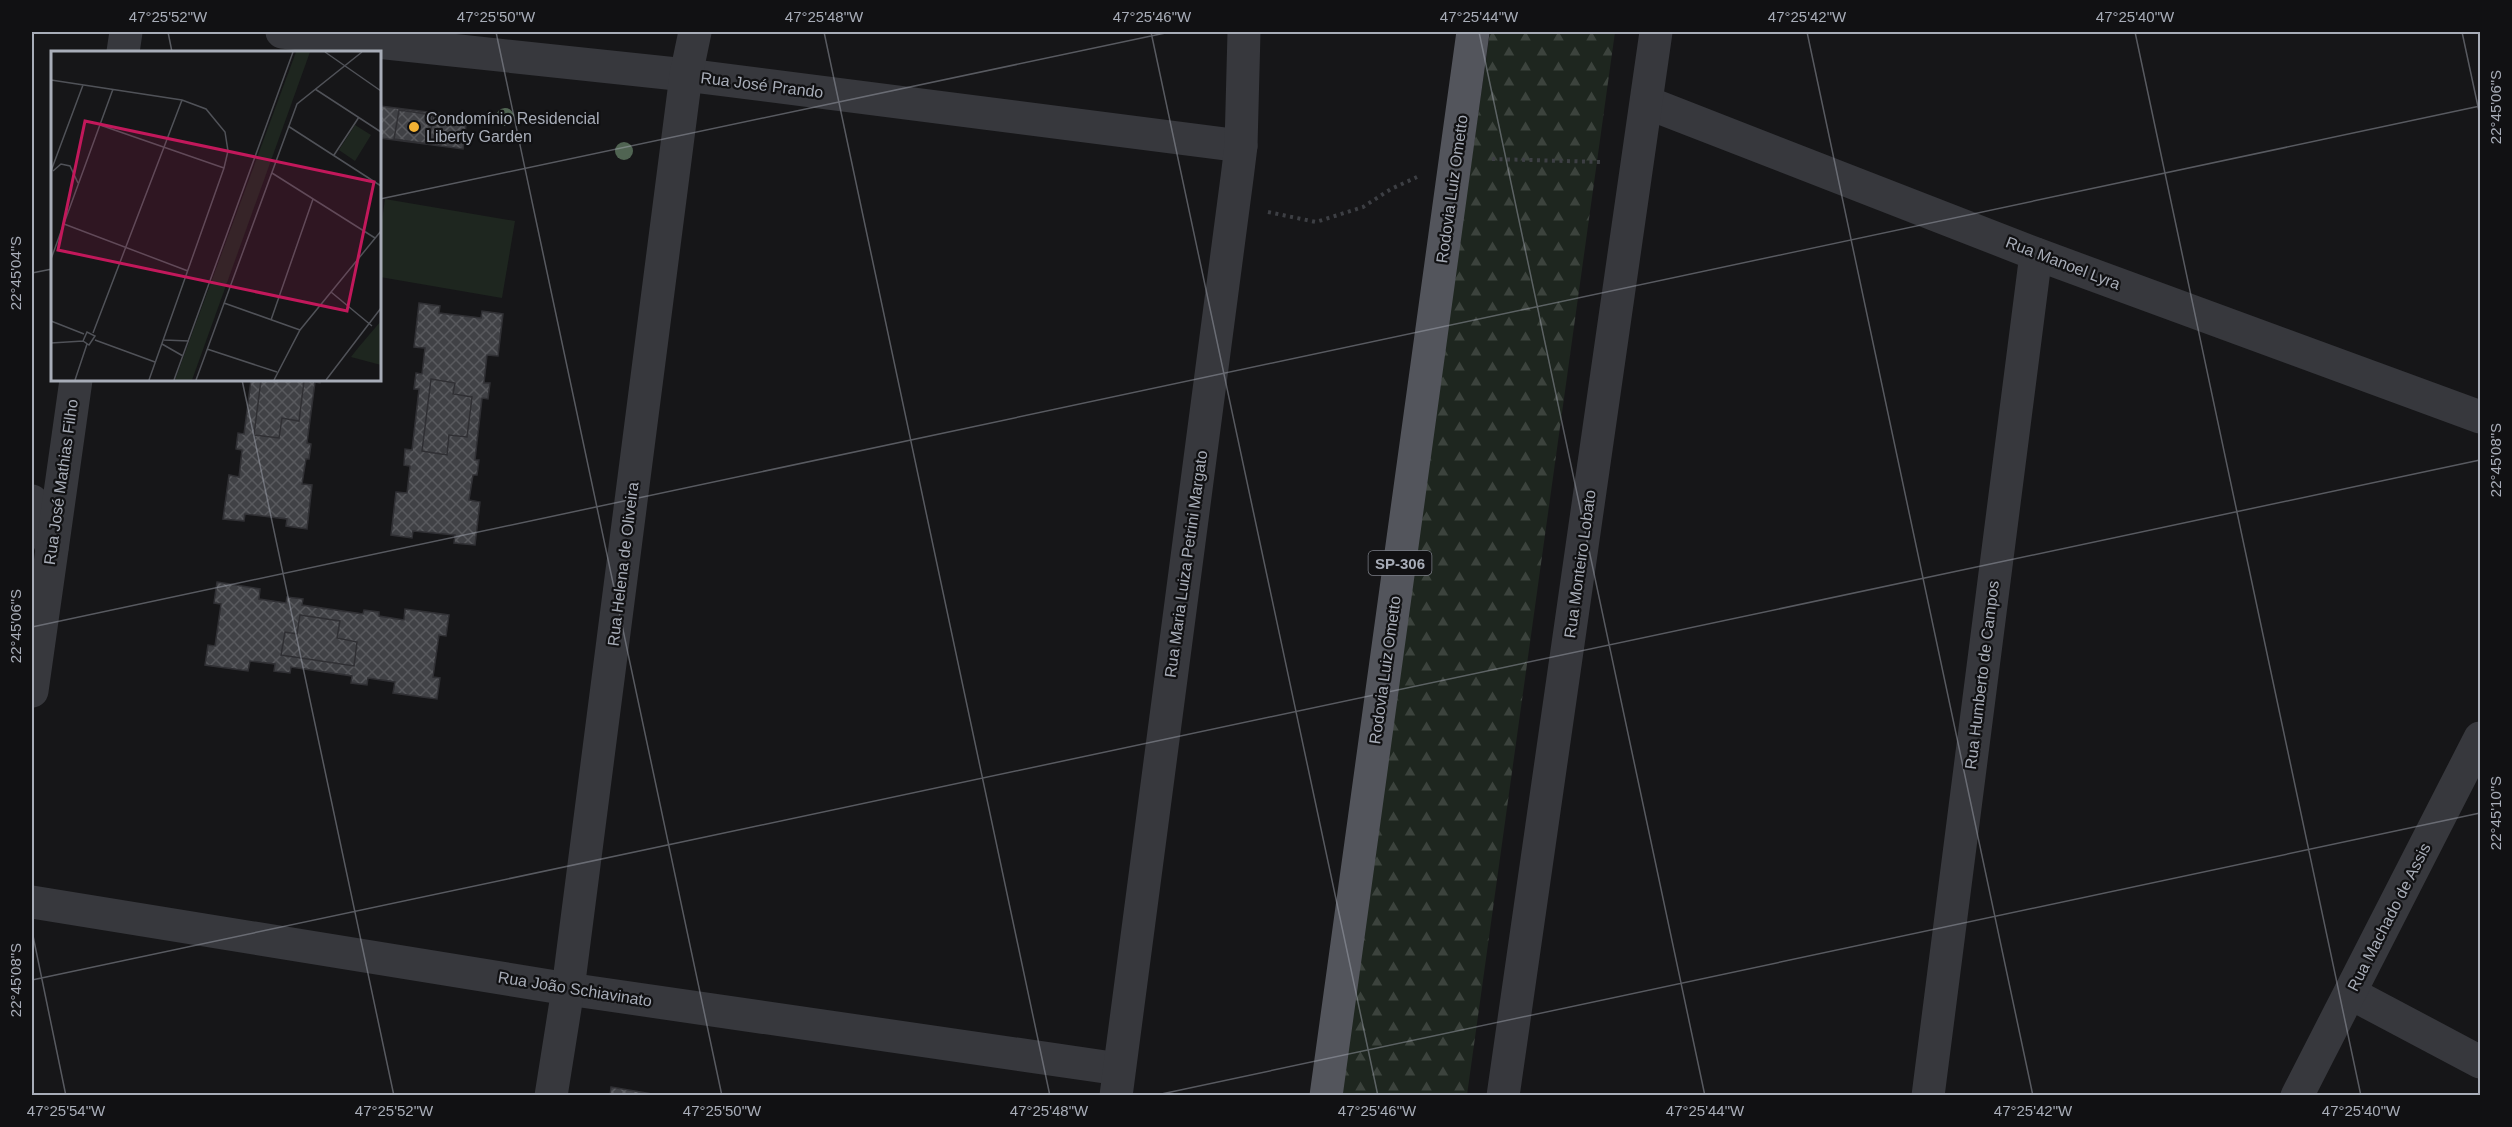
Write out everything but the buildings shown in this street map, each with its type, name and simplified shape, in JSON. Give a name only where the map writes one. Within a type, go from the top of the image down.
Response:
[{"type":"main road","name":"Rodovia Luiz Ometto","points":[[1326,1095],[1473,32]]},
{"type":"street","points":[[123,51],[126,32]]},
{"type":"street","name":"Rua José Prando","points":[[282,32],[687,75],[1241,146]]},
{"type":"street","name":"Rua Helena de Oliveira","points":[[551,1095],[568,989],[687,75],[695,32]]},
{"type":"street","name":"Rua Maria Luiza Petrini Margato","points":[[1117,1082],[1241,146],[1244,32]]},
{"type":"street","name":"Rua Monteiro Lobato","points":[[1503,1095],[1648,103],[1656,32]]},
{"type":"street","name":"Rua Manoel Lyra","points":[[1648,103],[2036,254],[2481,417]]},
{"type":"street","name":"Rua Humberto de Campos","points":[[1928,1095],[2036,254]]},
{"type":"street","name":"Rua José Mathias Filho","points":[[32,691],[76,381]]},
{"type":"street","points":[[32,501],[52,548]]},
{"type":"street","name":"Rua Machado de Assis","points":[[2297,1095],[2481,738]]},
{"type":"street","name":"Rua João Schiavinato","points":[[32,902],[568,989],[1117,1082]]},
{"type":"street","points":[[2350,993],[2481,1062]]},
{"type":"green space","points":[[1490,32],[1615,32],[1467,1095],[1337,1096]]},
{"type":"green space","points":[[385,199],[515,221],[502,298],[381,277],[381,227]]},
{"type":"place","name":"Condomínio Residencial Liberty Garden","points":[[414,127]]}]
